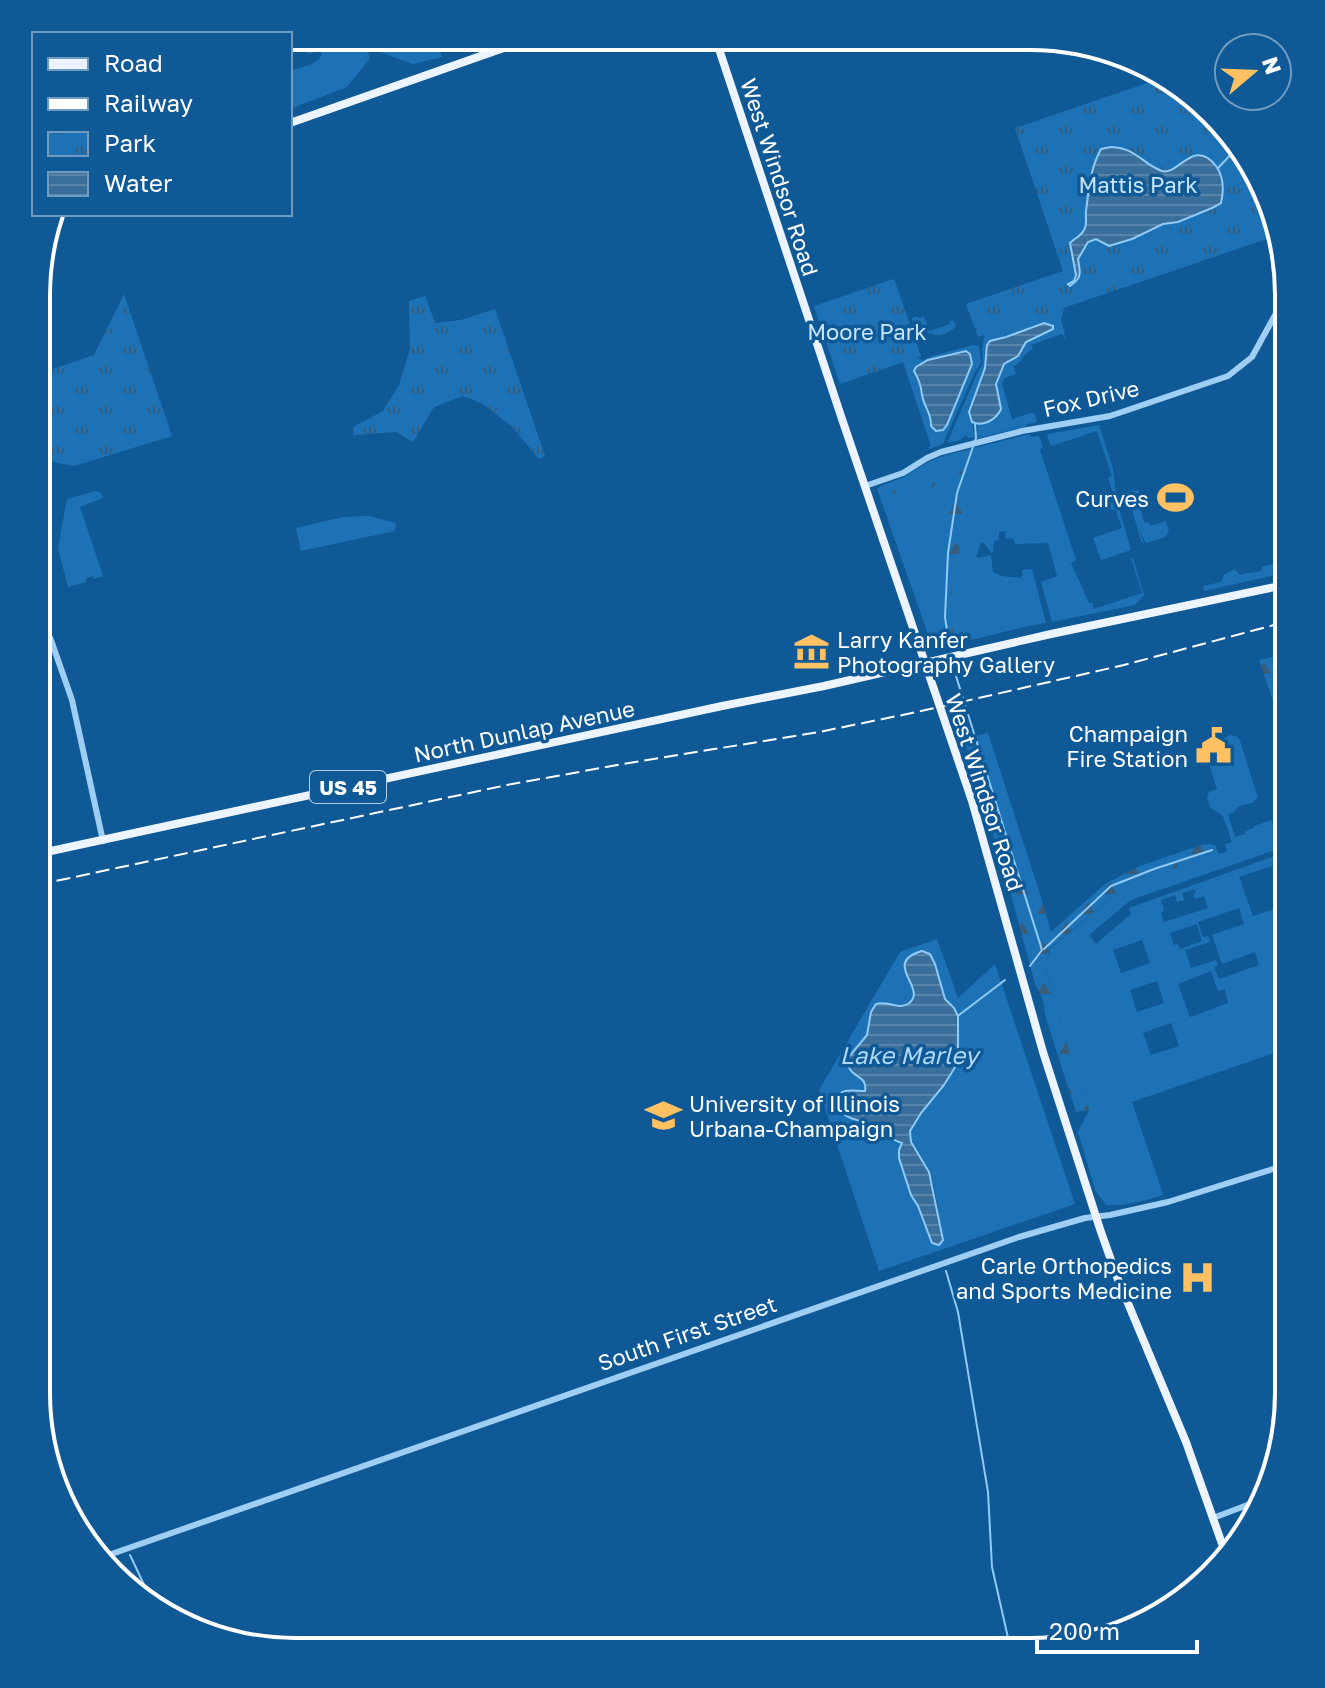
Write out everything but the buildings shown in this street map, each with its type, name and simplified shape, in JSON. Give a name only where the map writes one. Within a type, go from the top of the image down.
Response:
[{"type":"main road","points":[[292,122],[498,50]]},
{"type":"main road","name":"West Windsor Road","points":[[719,50],[972,801],[1043,1052],[1096,1217],[1117,1277],[1186,1442],[1222,1544]]},
{"type":"main road","name":"US 45","points":[[925,663],[1275,587]]},
{"type":"main road","name":"North Dunlap Avenue","points":[[50,851],[925,663]]},
{"type":"street","name":"Fox Drive","points":[[865,486],[903,473],[941,452],[1022,431],[1110,416],[1228,376],[1252,357],[1275,315]]},
{"type":"street","points":[[50,638],[70,696],[103,841]]},
{"type":"street","name":"South First Street","points":[[112,1554],[1019,1237],[1061,1224],[1168,1202],[1274,1169]]},
{"type":"street","points":[[1213,1518],[1247,1505]]},
{"type":"green space","points":[[322,50],[367,50],[370,58],[347,87],[292,108],[292,70],[311,64]]},
{"type":"green space","points":[[439,50],[442,57],[413,64],[380,52]]},
{"type":"green space","name":"Mattis Park","points":[[1150,82],[1192,111],[1224,146],[1242,172],[1256,201],[1268,239],[978,337],[966,304],[1063,271],[1015,128]]},
{"type":"green space","name":"Moore Park","points":[[894,279],[921,356],[840,384],[814,306]]},
{"type":"green space","points":[[124,294],[172,436],[74,466],[50,461],[50,370],[94,355]]},
{"type":"green space","points":[[425,296],[435,323],[461,320],[495,309],[545,456],[539,459],[511,426],[483,404],[463,396],[434,407],[413,442],[396,432],[354,435],[353,427],[383,411],[399,385],[410,349],[409,301]]},
{"type":"green space","points":[[1064,308],[1061,320],[1066,341],[1062,334],[1031,345],[1033,349],[1013,366],[1016,374],[1004,378],[1002,384],[1012,419],[1034,412],[1037,422],[971,440],[982,435],[965,436],[947,443],[983,363],[982,347],[986,330]],"holes":[[[1037,325],[1053,329],[1025,343],[1018,356],[1004,364],[996,384],[1001,409],[991,420],[976,424],[978,431],[973,432],[969,412],[985,368],[990,341]]]},
{"type":"green space","points":[[924,316],[930,331],[953,320],[956,326],[945,334],[930,334],[913,325],[912,318]]},
{"type":"green space","points":[[973,345],[979,346],[981,363],[943,444],[929,449],[931,446],[903,362]],"holes":[[[952,353],[971,358],[972,364],[943,430],[925,405],[914,371],[928,360]]]},
{"type":"green space","points":[[1099,425],[1113,469],[1116,494],[1108,478],[1112,476],[1097,431],[1051,446],[1047,436]]},
{"type":"green space","points":[[1030,434],[1031,437],[1039,436],[1043,447],[1040,450],[1076,560],[1071,563],[1089,603],[1094,609],[1142,593],[1131,558],[1144,595],[1135,605],[1052,622],[1041,582],[1057,576],[1048,543],[1015,544],[1013,538],[1006,539],[1005,531],[999,532],[993,553],[981,543],[976,556],[991,555],[993,572],[1002,576],[1020,578],[1022,570],[1032,569],[1046,623],[946,646],[935,644],[930,640],[877,489],[946,455]]},
{"type":"green space","points":[[972,457],[991,458],[987,467],[967,475],[962,519],[955,525],[960,539],[949,620],[954,632],[941,635],[941,564],[951,493],[960,469]]},
{"type":"green space","points":[[944,474],[944,481],[928,490],[893,498],[893,489]]},
{"type":"green space","points":[[1139,490],[1135,495],[1145,523],[1151,526],[1166,521],[1169,531],[1165,537],[1146,543],[1139,530],[1144,543],[1141,541],[1128,495],[1129,492],[1134,511],[1130,491]]},
{"type":"green space","points":[[96,491],[103,498],[80,507],[103,576],[86,578],[86,582],[68,587],[58,548],[67,499]]},
{"type":"green space","points":[[1117,501],[1131,550],[1101,560],[1093,538],[1122,528],[1115,509],[1111,510],[1109,504]]},
{"type":"green space","points":[[369,516],[396,523],[395,531],[301,551],[296,528],[343,517]]},
{"type":"green space","points":[[1275,563],[1275,575],[1204,591],[1203,586],[1221,582],[1224,575],[1234,569],[1240,575],[1262,571],[1262,567]]},
{"type":"green space","points":[[1275,656],[1275,705],[1259,660]]},
{"type":"green space","points":[[988,733],[1040,894],[1009,887],[964,739]]},
{"type":"green space","points":[[1231,735],[1238,737],[1258,798],[1228,814],[1235,837],[1271,820],[1275,826],[1275,850],[1131,900],[1089,935],[1096,944],[1131,914],[1129,908],[1274,856],[1274,865],[1239,877],[1253,916],[1274,909],[1274,1053],[1132,1102],[1163,1194],[1134,1203],[1106,1205],[1095,1190],[1078,1132],[1089,1110],[1065,1039],[1045,964],[1051,948],[1129,883],[1166,872],[1217,850],[1219,854],[1227,851],[1225,844],[1232,842],[1223,816],[1210,807],[1207,797],[1209,792],[1217,789],[1208,761],[1213,759],[1211,752],[1226,747],[1224,738]],"holes":[[[1194,889],[1195,899],[1204,896],[1208,908],[1164,922],[1161,900],[1175,895],[1177,902],[1184,900],[1182,893]],[[1239,908],[1244,924],[1212,935],[1222,964],[1255,952],[1259,965],[1219,979],[1214,967],[1218,965],[1216,960],[1191,968],[1185,950],[1210,942],[1208,936],[1203,937],[1198,922]],[[1197,924],[1202,941],[1180,949],[1178,944],[1174,945],[1170,933]],[[1142,940],[1150,963],[1121,973],[1113,950]],[[1211,971],[1218,991],[1225,989],[1228,1003],[1190,1017],[1178,984]],[[1157,981],[1164,1003],[1137,1012],[1130,990]],[[1171,1023],[1179,1046],[1151,1055],[1143,1033]]]},
{"type":"green space","points":[[1204,844],[1215,845],[1217,850],[1166,872],[1129,883],[1050,948],[1045,964],[1065,1039],[1089,1110],[1076,1112],[1043,1000],[1035,984],[1009,887],[1040,894],[1051,932],[1105,884],[1140,866]]},
{"type":"green space","points":[[937,939],[958,998],[995,964],[1075,1204],[879,1271],[819,1090],[900,952]],"holes":[[[935,964],[945,999],[954,1008],[959,1022],[957,1064],[909,1131],[936,1196],[943,1240],[932,1243],[918,1205],[911,1195],[902,1143],[883,1134],[845,1090],[865,1092],[861,1044],[867,1035],[871,1012],[876,1004],[908,1004],[915,992],[907,977]]]},
{"type":"water","points":[[1101,149],[1127,150],[1162,171],[1168,171],[1193,156],[1208,158],[1219,170],[1222,179],[1221,203],[1109,246],[1096,239],[1088,242],[1078,259],[1079,277],[1070,286],[1068,284],[1074,281],[1076,275],[1070,243],[1085,228],[1089,187],[1097,157]]},
{"type":"water","points":[[1044,323],[1053,326],[1053,329],[1026,342],[1018,356],[1004,364],[996,384],[1001,409],[999,413],[985,423],[972,422],[969,412],[985,368],[987,345],[990,341]]},
{"type":"water","points":[[966,351],[972,364],[947,425],[943,430],[936,431],[931,426],[920,382],[914,371],[928,360]]},
{"type":"water","name":"Lake Marley","points":[[922,951],[930,954],[945,999],[958,1016],[957,1064],[910,1131],[911,1142],[929,1172],[943,1240],[939,1245],[932,1243],[911,1195],[899,1158],[902,1143],[841,1112],[835,1099],[845,1091],[865,1091],[864,1081],[851,1070],[847,1059],[867,1035],[871,1012],[876,1004],[904,1006],[913,998],[914,991],[905,962]]},
{"type":"waterway","points":[[1218,168],[1230,155]]},
{"type":"waterway","points":[[948,637],[945,617],[948,553],[957,493],[976,438],[975,424]]},
{"type":"waterway","points":[[956,676],[1042,950],[1030,966]]},
{"type":"waterway","points":[[1044,949],[1111,886],[1212,850]]},
{"type":"waterway","points":[[959,1015],[1005,980]]},
{"type":"waterway","points":[[946,1271],[958,1312],[988,1492],[992,1567],[1008,1637]]},
{"type":"waterway","points":[[130,1555],[145,1586]]},
{"type":"railway","points":[[50,882],[507,785],[819,732],[917,712],[1124,665],[1275,625]]},
{"type":"place","name":"Curves","points":[[1175,498]]},
{"type":"place","name":"Larry Kanfer Photography Gallery","points":[[811,652]]},
{"type":"place","name":"Champaign Fire Station","points":[[1214,746]]},
{"type":"place","name":"University of Illinois Urbana-Champaign","points":[[663,1116]]},
{"type":"place","name":"Carle Orthopedics and Sports Medicine","points":[[1198,1278]]}]
